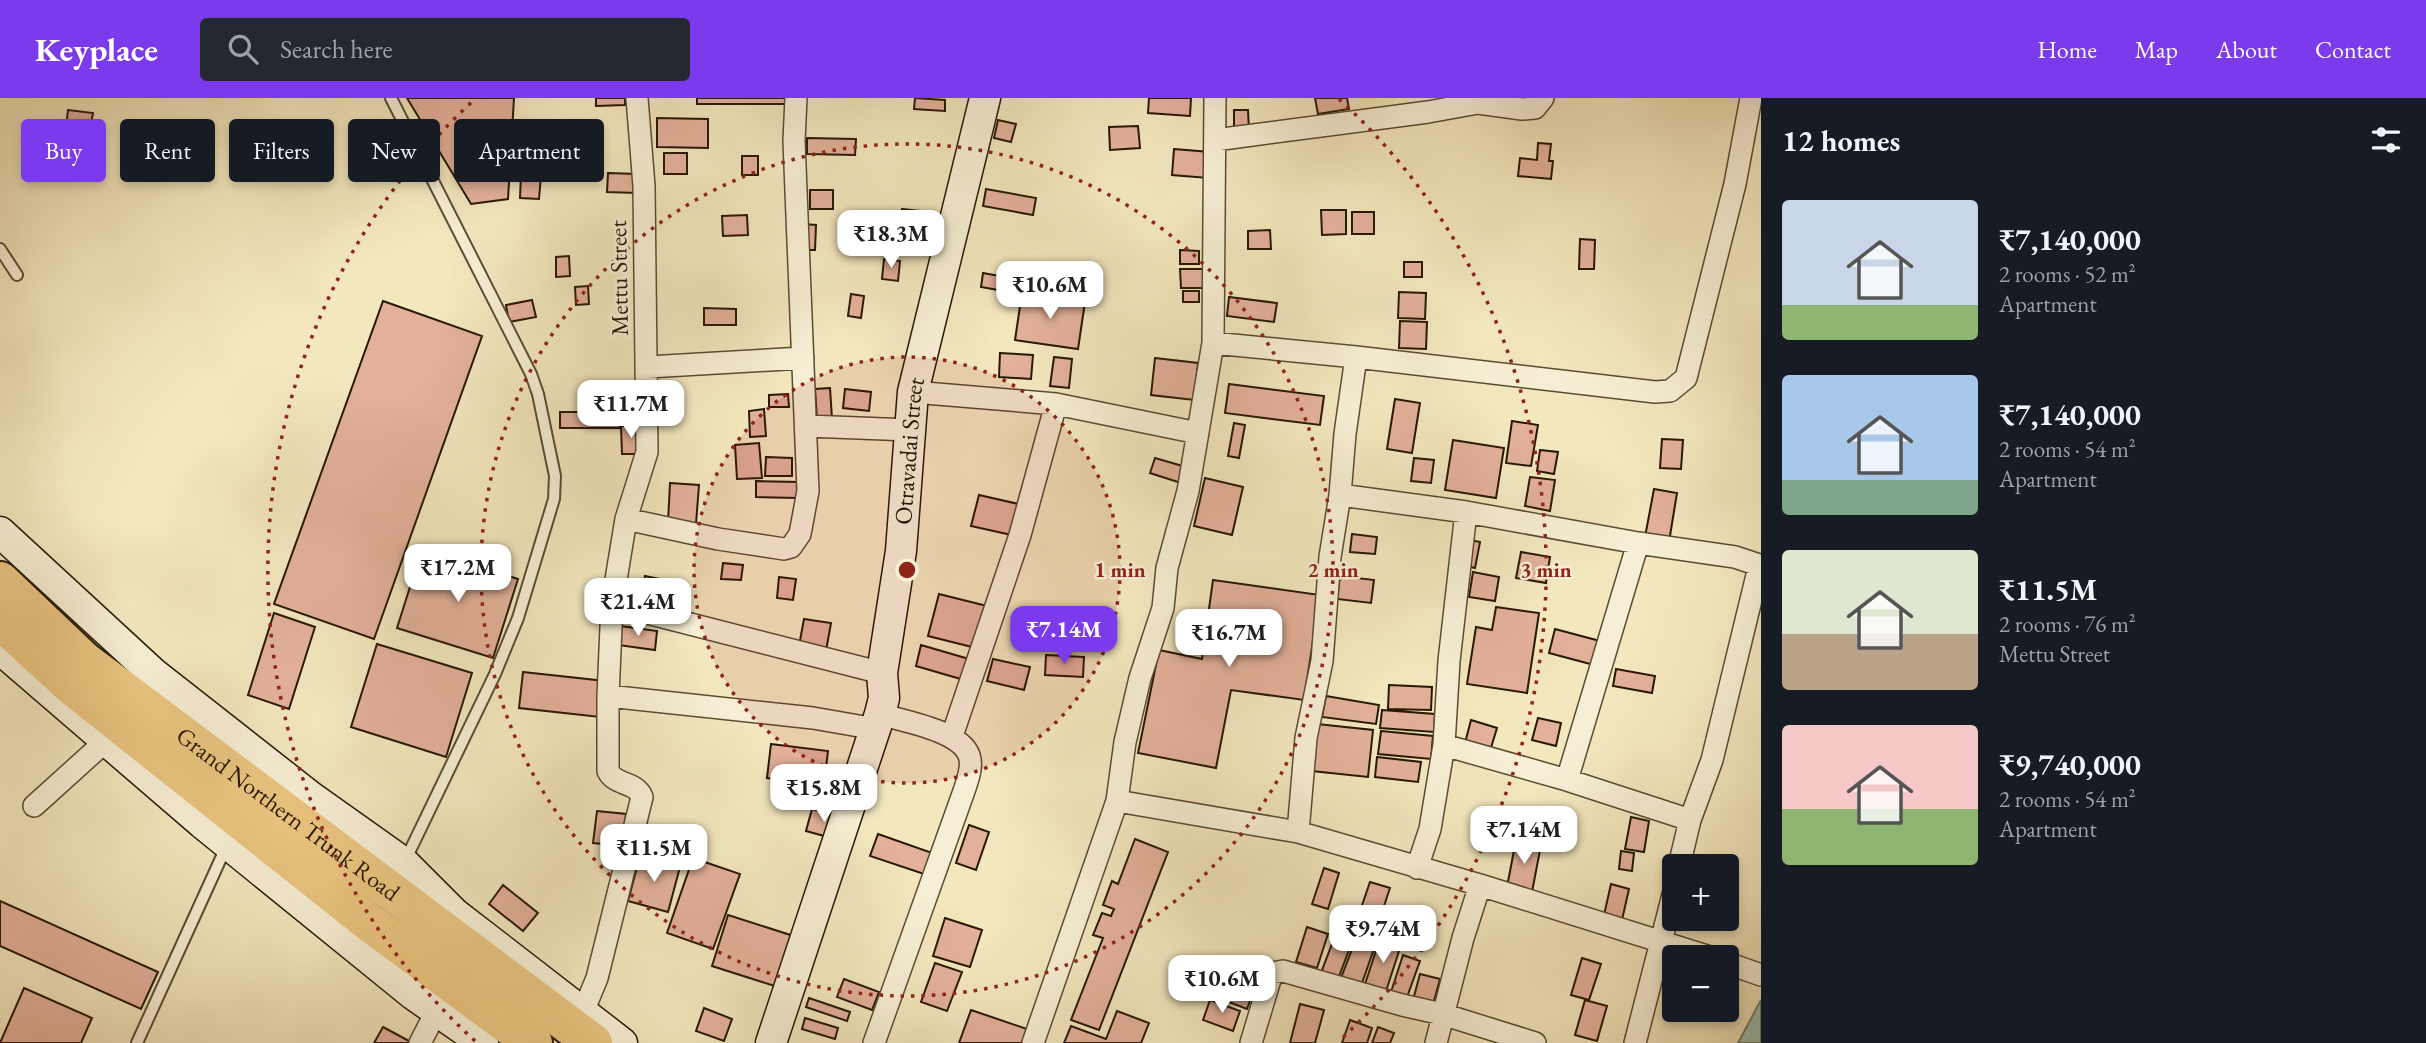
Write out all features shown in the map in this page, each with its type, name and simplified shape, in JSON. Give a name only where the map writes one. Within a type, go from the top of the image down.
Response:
[{"type":"highway","name":"Grand Northern Trunk Road","points":[[0,582],[84,661],[587,1030]]},
{"type":"highway","name":"Grand Northern Trunk Road","points":[[0,620],[72,686],[370,923],[533,1043]]},
{"type":"street","name":"Mettu Street","points":[[587,1030],[597,978],[642,797],[636,787],[608,774],[612,604],[626,519],[647,452],[644,186],[637,98]]},
{"type":"street","points":[[626,519],[784,549],[791,547],[800,534],[808,491],[794,141],[796,98]]},
{"type":"street","name":"Otravadai Street","points":[[771,1043],[884,698],[882,673],[901,551],[913,392],[985,98]]},
{"type":"street","points":[[1033,1043],[1117,802],[1125,742],[1140,678],[1163,608],[1167,568],[1188,491],[1213,344],[1215,98]]},
{"type":"street","points":[[1215,140],[1415,114],[1478,100],[1522,109],[1535,108],[1543,98]]},
{"type":"street","points":[[1213,344],[1356,357],[1655,392],[1670,391],[1686,378],[1735,184],[1751,98]]},
{"type":"street","points":[[1298,832],[1306,737],[1322,662],[1330,557],[1356,357]]},
{"type":"street","points":[[648,367],[803,358]]},
{"type":"street","points":[[913,392],[1056,404],[1198,433]]},
{"type":"street","points":[[952,736],[1020,535],[1056,404]]},
{"type":"street","points":[[807,426],[910,429]]},
{"type":"street","points":[[1340,495],[1466,512],[1638,543],[1735,557],[1756,565],[1758,571],[1712,760],[1690,820],[1682,854]]},
{"type":"street","points":[[1417,868],[1430,829],[1444,745],[1449,661],[1466,512]]},
{"type":"street","points":[[0,532],[153,673],[311,797],[404,863],[454,913],[587,1030],[622,1043]]},
{"type":"street","points":[[1567,780],[1638,543]]},
{"type":"street","points":[[612,604],[882,673]]},
{"type":"street","points":[[0,649],[228,844],[436,1012],[484,1043]]},
{"type":"street","points":[[608,696],[813,718],[878,721],[952,736],[966,746],[971,762],[964,792],[874,1043]]},
{"type":"street","points":[[34,806],[107,740]]},
{"type":"street","points":[[1444,745],[1567,780],[1690,820]]},
{"type":"street","points":[[1117,802],[1298,832],[1675,945]]},
{"type":"street","points":[[1436,1043],[1480,885]]},
{"type":"street","points":[[1635,1043],[1665,931]]},
{"type":"street","points":[[1739,967],[1761,975]]},
{"type":"street","points":[[1251,1043],[1272,973],[1283,971],[1442,1014],[1535,1043]]},
{"type":"street","points":[[420,1043],[436,1012]]},
{"type":"lane","points":[[391,98],[531,373],[555,476],[554,499],[518,618],[495,674],[404,863]]},
{"type":"lane","points":[[0,249],[17,275]]},
{"type":"lane","points":[[137,1043],[228,844]]},
{"type":"water","points":[[1761,1000],[1761,1043],[1738,1043]]},
{"type":"building","points":[[407,98],[514,98],[513,119],[454,119],[454,176],[440,153],[440,119],[420,119]]},
{"type":"building","points":[[596,98],[625,98],[625,105],[596,106]]},
{"type":"building","points":[[697,98],[790,98],[790,104],[697,104]]},
{"type":"building","points":[[915,98],[945,100],[945,111],[914,109]]},
{"type":"building","points":[[1149,98],[1191,98],[1190,116],[1148,113]]},
{"type":"building","points":[[1315,98],[1347,98],[1349,109],[1318,114]]},
{"type":"building","points":[[68,110],[93,113],[92,119],[67,119]]},
{"type":"building","points":[[1234,110],[1248,110],[1249,130],[1234,130]]},
{"type":"building","points":[[657,118],[708,119],[708,148],[657,147]]},
{"type":"building","points":[[998,120],[1016,124],[1011,142],[994,138]]},
{"type":"building","points":[[1138,126],[1140,148],[1110,150],[1109,127]]},
{"type":"building","points":[[807,138],[856,139],[855,155],[807,154]]},
{"type":"building","points":[[1538,143],[1551,144],[1551,179],[1518,176],[1520,158],[1537,160]]},
{"type":"building","points":[[1174,149],[1210,152],[1208,178],[1172,175]]},
{"type":"building","points":[[664,153],[687,153],[687,174],[664,174]]},
{"type":"building","points":[[742,156],[758,156],[758,175],[742,175]]},
{"type":"building","points":[[608,173],[637,174],[636,193],[607,192]]},
{"type":"building","points":[[458,182],[509,182],[508,199],[471,204]]},
{"type":"building","points":[[521,182],[540,182],[539,199],[520,198]]},
{"type":"building","points":[[986,189],[1036,198],[1033,215],[983,206]]},
{"type":"building","points":[[810,190],[833,190],[833,209],[810,209]]},
{"type":"building","points":[[902,209],[929,212],[927,228],[900,225]]},
{"type":"building","points":[[1321,210],[1346,210],[1346,234],[1322,235]]},
{"type":"building","points":[[1352,212],[1374,212],[1374,234],[1352,234]]},
{"type":"building","points":[[747,215],[748,235],[723,236],[722,216]]},
{"type":"building","points":[[803,224],[816,225],[815,250],[802,250]]},
{"type":"building","points":[[1270,230],[1271,249],[1248,249],[1248,231]]},
{"type":"building","points":[[907,237],[926,237],[926,255],[908,255]]},
{"type":"building","points":[[1580,239],[1595,240],[1594,269],[1579,269]]},
{"type":"building","points":[[1180,250],[1199,251],[1199,264],[1180,264]]},
{"type":"building","points":[[569,256],[570,276],[556,277],[556,257]]},
{"type":"building","points":[[884,259],[900,261],[898,281],[882,279]]},
{"type":"building","points":[[1404,262],[1422,262],[1422,277],[1404,277]]},
{"type":"building","points":[[1180,269],[1205,269],[1205,288],[1181,288]]},
{"type":"building","points":[[983,273],[1000,276],[998,290],[981,287]]},
{"type":"building","points":[[588,286],[589,304],[576,305],[575,287]]},
{"type":"building","points":[[1183,291],[1199,291],[1199,302],[1183,302]]},
{"type":"building","points":[[1399,292],[1426,293],[1425,319],[1398,318]]},
{"type":"building","points":[[1022,293],[1085,302],[1078,349],[1015,340]]},
{"type":"building","points":[[851,294],[864,296],[861,318],[848,316]]},
{"type":"building","points":[[1229,297],[1277,303],[1274,322],[1227,316]]},
{"type":"building","points":[[532,300],[536,317],[509,322],[506,305]]},
{"type":"building","points":[[383,301],[482,336],[374,639],[274,604]]},
{"type":"building","points":[[704,308],[736,309],[736,325],[704,325]]},
{"type":"building","points":[[1400,321],[1427,322],[1426,349],[1399,348]]},
{"type":"building","points":[[1000,353],[1033,355],[1031,379],[999,377]]},
{"type":"building","points":[[1054,357],[1072,359],[1069,388],[1050,386]]},
{"type":"building","points":[[1155,358],[1198,363],[1194,400],[1151,395]]},
{"type":"building","points":[[1229,384],[1324,396],[1320,425],[1225,413]]},
{"type":"building","points":[[830,388],[832,419],[817,420],[815,389]]},
{"type":"building","points":[[845,389],[871,392],[869,411],[843,408]]},
{"type":"building","points":[[788,394],[789,407],[769,407],[769,395]]},
{"type":"building","points":[[1395,399],[1420,403],[1412,453],[1387,449]]},
{"type":"building","points":[[764,409],[766,436],[750,437],[749,411]]},
{"type":"building","points":[[560,412],[620,412],[620,428],[560,428]]},
{"type":"building","points":[[1512,421],[1538,425],[1531,466],[1506,463]]},
{"type":"building","points":[[1234,423],[1245,425],[1239,458],[1228,456]]},
{"type":"building","points":[[621,426],[641,426],[641,454],[622,454]]},
{"type":"building","points":[[1662,439],[1683,440],[1681,469],[1660,468]]},
{"type":"building","points":[[1453,440],[1504,448],[1496,498],[1445,490]]},
{"type":"building","points":[[759,443],[762,478],[737,479],[735,445]]},
{"type":"building","points":[[1540,450],[1558,452],[1554,474],[1537,471]]},
{"type":"building","points":[[766,457],[792,458],[792,476],[765,476]]},
{"type":"building","points":[[1155,458],[1186,467],[1181,483],[1150,473]]},
{"type":"building","points":[[1414,458],[1434,460],[1431,483],[1411,481]]},
{"type":"building","points":[[1530,477],[1555,480],[1550,511],[1525,506]]},
{"type":"building","points":[[1205,478],[1243,487],[1232,535],[1194,526]]},
{"type":"building","points":[[756,481],[798,482],[798,498],[756,497]]},
{"type":"building","points":[[670,483],[699,485],[696,524],[668,522]]},
{"type":"building","points":[[1654,489],[1677,493],[1669,542],[1645,537]]},
{"type":"building","points":[[979,495],[1023,505],[1016,536],[971,526]]},
{"type":"building","points":[[1352,534],[1377,537],[1375,554],[1350,552]]},
{"type":"building","points":[[1470,540],[1480,542],[1475,568],[1466,566]]},
{"type":"building","points":[[422,549],[518,579],[493,658],[397,628]]},
{"type":"building","points":[[1521,552],[1550,557],[1546,583],[1516,578]]},
{"type":"building","points":[[723,563],[743,565],[741,580],[721,579]]},
{"type":"building","points":[[1473,572],[1499,577],[1495,601],[1469,597]]},
{"type":"building","points":[[645,576],[660,579],[655,606],[640,603]]},
{"type":"building","points":[[1340,576],[1374,580],[1371,603],[1337,599]]},
{"type":"building","points":[[779,577],[796,579],[793,600],[777,598]]},
{"type":"building","points":[[1213,580],[1320,595],[1304,700],[1231,690],[1216,768],[1138,753],[1159,650],[1202,659]]},
{"type":"building","points":[[939,594],[987,606],[976,648],[928,636]]},
{"type":"building","points":[[1496,607],[1539,613],[1527,693],[1467,684],[1476,627],[1492,630]]},
{"type":"building","points":[[274,613],[315,627],[289,709],[248,695]]},
{"type":"building","points":[[804,619],[831,623],[826,651],[799,646]]},
{"type":"building","points":[[621,626],[657,631],[655,650],[618,645]]},
{"type":"building","points":[[1555,629],[1600,641],[1594,665],[1549,653]]},
{"type":"building","points":[[377,644],[472,673],[446,757],[351,727]]},
{"type":"building","points":[[921,645],[969,659],[964,680],[916,666]]},
{"type":"building","points":[[1046,655],[1084,657],[1083,677],[1045,675]]},
{"type":"building","points":[[993,659],[1030,667],[1024,690],[987,681]]},
{"type":"building","points":[[1616,669],[1655,676],[1652,693],[1613,686]]},
{"type":"building","points":[[523,672],[605,681],[600,717],[519,708]]},
{"type":"building","points":[[1389,685],[1432,687],[1431,710],[1388,709]]},
{"type":"building","points":[[1326,696],[1379,705],[1376,724],[1322,717]]},
{"type":"building","points":[[1382,710],[1435,714],[1434,732],[1380,728]]},
{"type":"building","points":[[1538,718],[1561,723],[1556,746],[1532,740]]},
{"type":"building","points":[[1471,720],[1497,728],[1490,751],[1465,743]]},
{"type":"building","points":[[1317,724],[1373,730],[1368,777],[1312,771]]},
{"type":"building","points":[[1381,731],[1433,736],[1431,759],[1378,754]]},
{"type":"building","points":[[771,744],[828,751],[824,784],[767,778]]},
{"type":"building","points":[[1377,757],[1421,762],[1418,782],[1375,777]]},
{"type":"building","points":[[812,809],[841,816],[835,839],[806,831]]},
{"type":"building","points":[[597,811],[626,814],[623,846],[593,843]]},
{"type":"building","points":[[1631,817],[1649,821],[1644,852],[1625,849]]},
{"type":"building","points":[[969,825],[989,832],[976,870],[956,863]]},
{"type":"building","points":[[878,834],[938,855],[930,876],[870,856]]},
{"type":"building","points":[[1135,839],[1168,852],[1099,1030],[1071,1020],[1103,938],[1093,935],[1102,913],[1111,916],[1114,909],[1103,905],[1112,881],[1118,884]]},
{"type":"building","points":[[1516,840],[1541,845],[1532,892],[1507,887]]},
{"type":"building","points":[[1621,851],[1634,853],[1632,871],[1619,869]]},
{"type":"building","points":[[640,856],[680,867],[668,912],[628,901]]},
{"type":"building","points":[[693,858],[740,874],[713,949],[667,933]]},
{"type":"building","points":[[1324,868],[1339,873],[1328,909],[1312,904]]},
{"type":"building","points":[[1370,882],[1390,888],[1379,921],[1359,914]]},
{"type":"building","points":[[1611,884],[1629,889],[1622,920],[1604,915]]},
{"type":"building","points":[[503,885],[538,913],[523,931],[489,904]]},
{"type":"building","points":[[0,901],[158,972],[141,1009],[0,946]]},
{"type":"building","points":[[1413,907],[1433,913],[1422,951],[1402,945]]},
{"type":"building","points":[[728,915],[803,939],[787,990],[712,966]]},
{"type":"building","points":[[945,918],[982,930],[970,967],[933,956]]},
{"type":"building","points":[[1307,927],[1328,934],[1317,968],[1296,962]]},
{"type":"building","points":[[1338,928],[1355,934],[1338,979],[1321,973]]},
{"type":"building","points":[[1356,939],[1375,946],[1361,986],[1341,978]]},
{"type":"building","points":[[1380,939],[1401,945],[1386,991],[1365,984]]},
{"type":"building","points":[[1403,955],[1420,961],[1407,997],[1391,992]]},
{"type":"building","points":[[1582,958],[1601,964],[1589,1000],[1571,995]]},
{"type":"building","points":[[935,963],[962,972],[947,1011],[921,1002]]},
{"type":"building","points":[[1420,974],[1440,979],[1433,1005],[1413,1000]]},
{"type":"building","points":[[844,979],[879,992],[872,1010],[837,997]]},
{"type":"building","points":[[1225,979],[1254,990],[1247,1009],[1218,998]]},
{"type":"building","points":[[24,988],[92,1018],[81,1043],[0,1043]]},
{"type":"building","points":[[809,998],[850,1012],[847,1021],[806,1007]]},
{"type":"building","points":[[1210,1000],[1240,1011],[1233,1031],[1203,1020]]},
{"type":"building","points":[[1585,1000],[1607,1006],[1597,1041],[1575,1035]]},
{"type":"building","points":[[1300,1004],[1324,1010],[1315,1043],[1290,1043]]},
{"type":"building","points":[[704,1008],[732,1019],[724,1041],[696,1031]]},
{"type":"building","points":[[971,1010],[1027,1029],[1022,1043],[959,1043]]},
{"type":"building","points":[[1117,1011],[1149,1023],[1141,1043],[1064,1043],[1071,1026],[1106,1039]]},
{"type":"building","points":[[805,1018],[838,1028],[835,1039],[802,1029]]},
{"type":"building","points":[[1350,1020],[1372,1028],[1367,1043],[1342,1043]]},
{"type":"building","points":[[383,1027],[409,1041],[408,1043],[374,1043]]},
{"type":"building","points":[[1378,1027],[1394,1033],[1390,1043],[1372,1043]]}]
